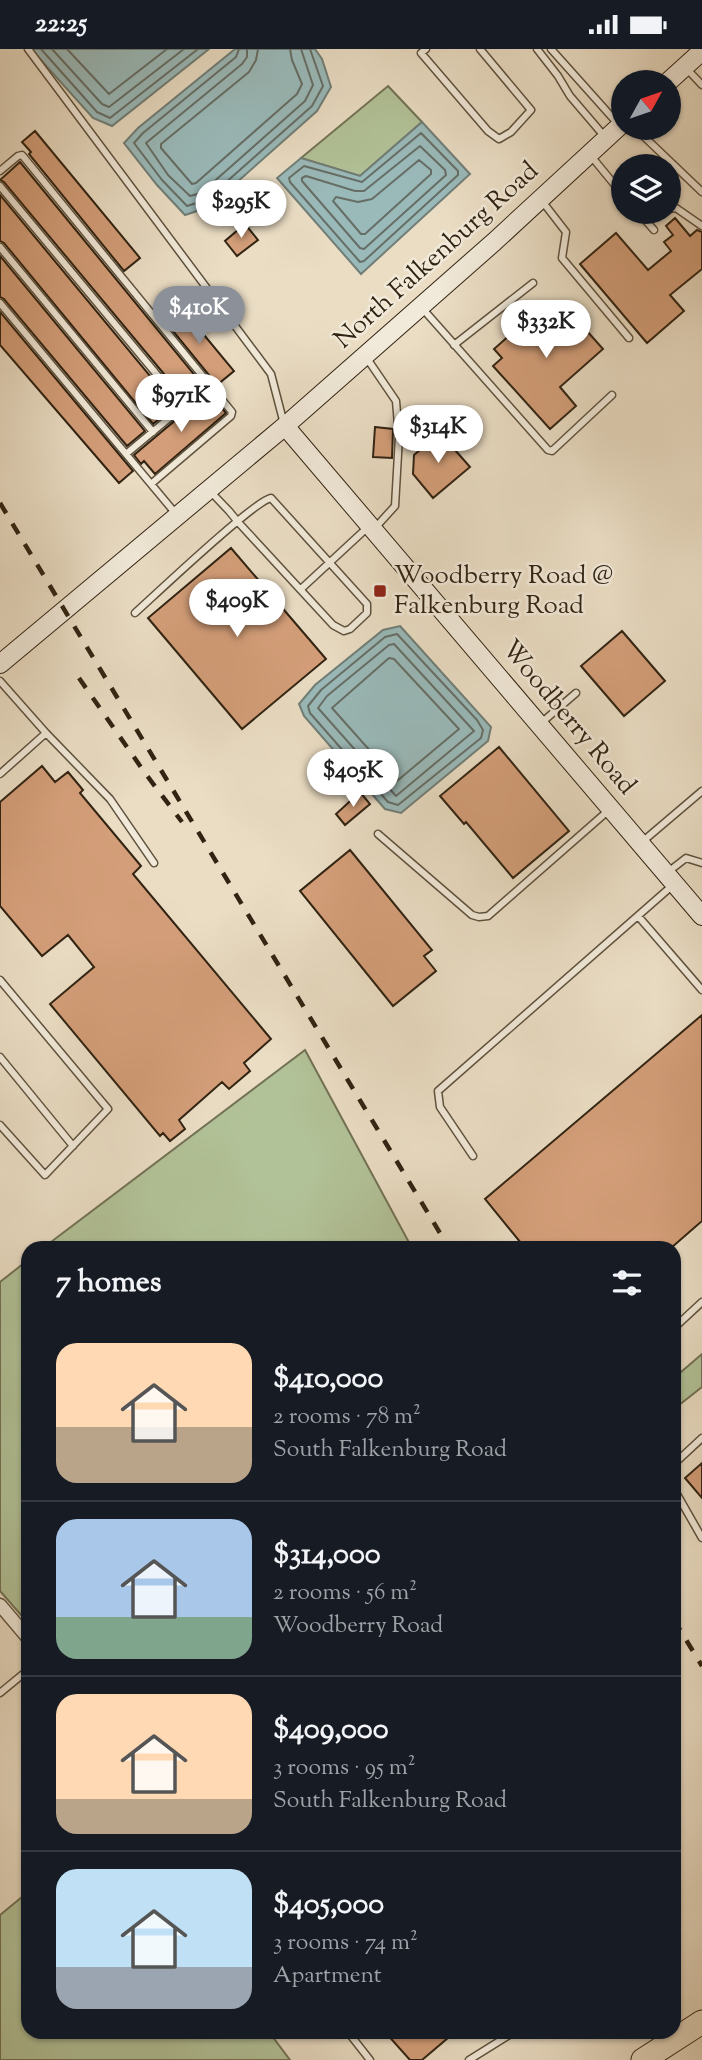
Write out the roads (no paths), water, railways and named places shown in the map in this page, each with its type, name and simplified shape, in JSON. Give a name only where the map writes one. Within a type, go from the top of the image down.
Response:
[{"type":"highway","points":[[681,2036],[702,2022]]},
{"type":"highway","points":[[643,2060],[676,2039]]},
{"type":"street","points":[[681,70],[702,51]]},
{"type":"street","name":"North Falkenburg Road","points":[[0,664],[285,426],[611,136]]},
{"type":"street","name":"Woodberry Road","points":[[285,426],[702,916]]},
{"type":"street","points":[[0,1605],[21,1629]]},
{"type":"lane","points":[[28,49],[271,374],[285,426]]},
{"type":"lane","points":[[426,49],[421,53],[488,131],[499,139],[511,132],[531,110],[480,49]]},
{"type":"lane","points":[[537,49],[570,96],[606,139]]},
{"type":"lane","points":[[551,49],[611,111]]},
{"type":"lane","points":[[684,67],[702,85]]},
{"type":"lane","points":[[642,140],[702,192]]},
{"type":"lane","points":[[590,154],[611,180]]},
{"type":"lane","points":[[0,171],[22,155],[232,412],[231,416],[151,484]]},
{"type":"lane","points":[[0,186],[183,406]]},
{"type":"lane","points":[[540,200],[566,232],[562,258],[629,338]]},
{"type":"lane","points":[[681,211],[702,226]]},
{"type":"lane","points":[[649,224],[654,230]]},
{"type":"lane","points":[[0,247],[153,432]]},
{"type":"lane","points":[[454,345],[533,283]]},
{"type":"lane","points":[[0,303],[177,515]]},
{"type":"lane","points":[[421,307],[548,450],[552,451],[612,395]]},
{"type":"lane","points":[[301,589],[395,506],[400,437],[396,401],[365,356]]},
{"type":"lane","points":[[126,454],[209,384]]},
{"type":"lane","points":[[135,613],[238,522],[264,499],[271,498],[367,604],[369,610],[350,629],[338,629],[238,522],[208,489]]},
{"type":"lane","points":[[0,681],[110,799],[154,863]]},
{"type":"lane","points":[[539,725],[576,693]]},
{"type":"lane","points":[[0,774],[46,733]]},
{"type":"lane","points":[[640,844],[702,791]]},
{"type":"lane","points":[[378,834],[472,915],[479,917],[488,916],[611,809]]},
{"type":"lane","points":[[473,1156],[440,1107],[438,1091],[638,916],[686,858],[702,863]]},
{"type":"lane","points":[[638,916],[702,990]]},
{"type":"lane","points":[[0,980],[108,1109],[45,1175],[0,1125]]},
{"type":"lane","points":[[0,1057],[73,1146]]},
{"type":"lane","points":[[681,1322],[702,1303]]},
{"type":"lane","points":[[681,1458],[702,1438]]},
{"type":"lane","points":[[681,1501],[702,1538]]},
{"type":"lane","points":[[0,1693],[21,1676]]},
{"type":"lane","points":[[354,2039],[370,2060]]},
{"type":"lane","points":[[469,2060],[503,2039]]},
{"type":"water","points":[[31,49],[209,49],[112,126],[93,118]]},
{"type":"water","points":[[235,49],[315,49],[322,59],[331,87],[317,111],[209,207],[185,215],[124,143],[138,128]]},
{"type":"water","points":[[422,122],[470,174],[361,274],[277,178],[301,158],[360,176]]},
{"type":"water","points":[[400,626],[491,727],[488,741],[401,813],[385,809],[304,716],[299,704],[315,685],[383,630]]},
{"type":"railway","points":[[0,503],[445,1241]]},
{"type":"railway","points":[[79,678],[182,822]]},
{"type":"railway","points":[[681,1632],[702,1666]]},
{"type":"place","name":"Woodberry Road @ Falkenburg Road","points":[[380,591]]}]
